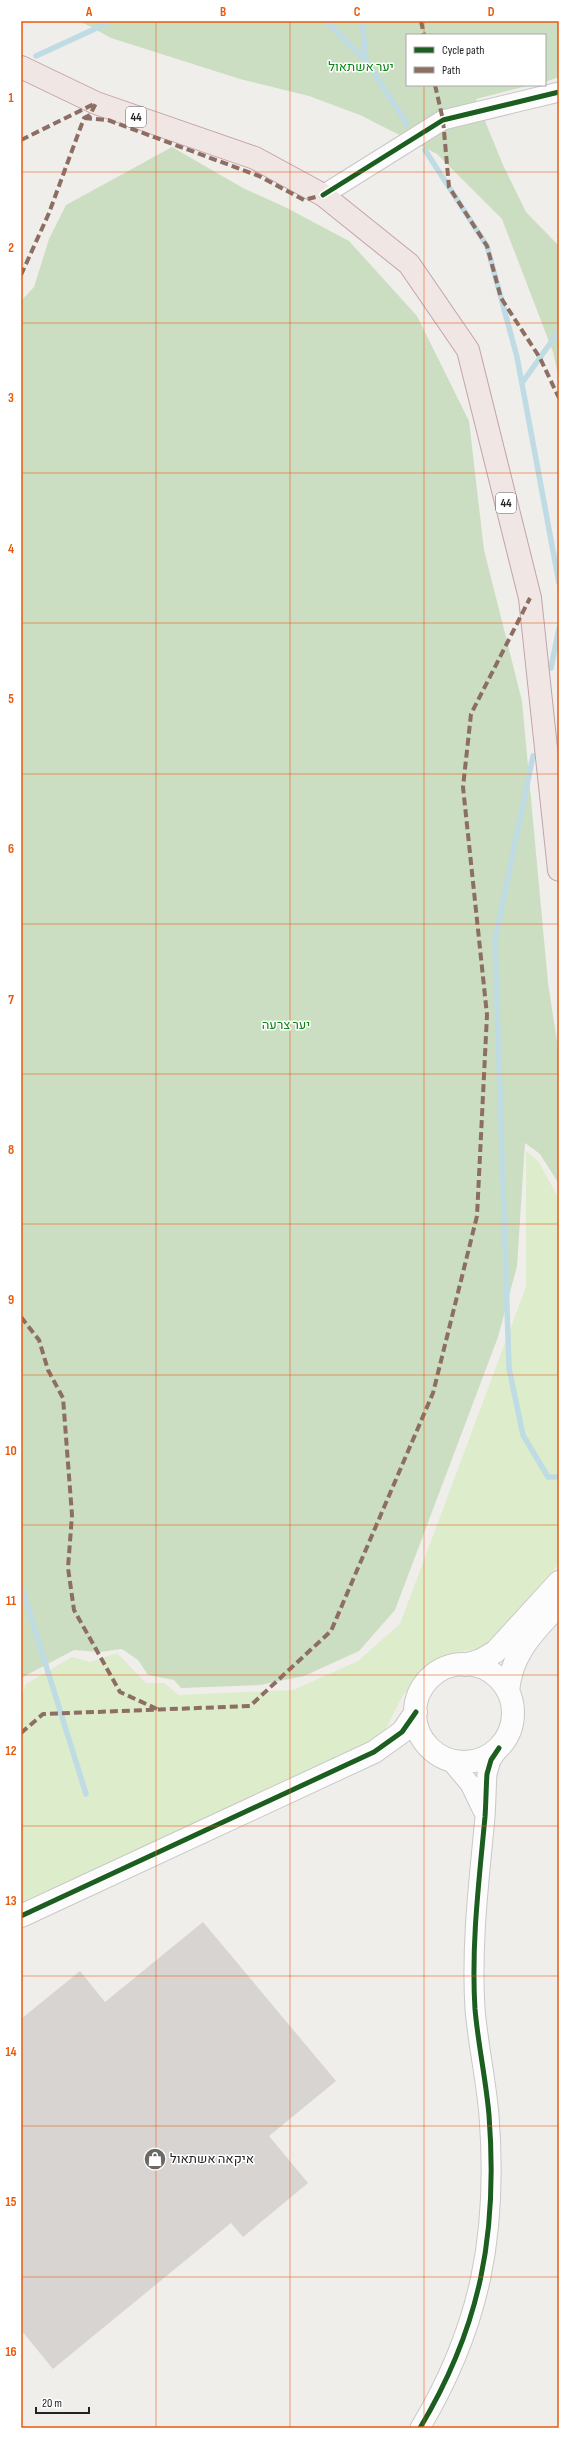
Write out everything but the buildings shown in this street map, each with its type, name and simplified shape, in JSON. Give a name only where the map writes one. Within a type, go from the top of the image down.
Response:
[{"type":"highway","name":"44","points":[[21,67],[96,102],[255,158],[323,195],[409,264],[468,350],[530,598],[559,870]]},
{"type":"street","points":[[323,195],[443,120],[559,92]]},
{"type":"street","points":[[21,1916],[374,1752],[402,1732],[416,1712],[421,1691],[430,1679],[449,1668],[481,1660],[495,1652],[559,1582]]},
{"type":"street","points":[[508,1691],[511,1667],[516,1658],[532,1634],[559,1605]]},
{"type":"street","points":[[420,2428],[450,2373],[466,2334],[478,2294],[486,2253],[491,2210],[492,2163],[489,2114],[475,2009],[474,1966],[477,1896],[485,1818],[487,1774],[491,1760],[508,1736],[513,1721],[513,1706],[508,1691],[499,1679],[487,1670],[464,1665]]},
{"type":"street","points":[[416,1712],[421,1736],[474,1790],[485,1818]]},
{"type":"street","points":[[374,1752],[421,1749],[464,1762],[480,1760],[499,1748]]},
{"type":"green space","name":"יער אשתאול","points":[[80,21],[559,21],[559,77],[546,82],[546,34],[406,34],[406,86],[527,86],[476,99],[503,165],[526,212],[559,246],[559,379],[553,352],[502,219],[437,154],[360,115],[309,96],[240,79],[111,38]]},
{"type":"green space","name":"יער צרעה","points":[[172,147],[243,188],[285,207],[349,241],[417,316],[469,421],[484,550],[522,701],[548,983],[559,1054],[559,1184],[540,1154],[525,1143],[517,1266],[498,1337],[395,1610],[359,1651],[304,1676],[260,1685],[181,1688],[174,1680],[148,1675],[138,1660],[122,1649],[100,1652],[74,1650],[21,1678],[21,301],[34,287],[49,239],[66,205]]},
{"type":"green space","points":[[526,1151],[538,1161],[559,1199],[559,1564],[484,1647],[455,1653],[426,1668],[403,1695],[379,1742],[21,1902],[21,1698],[26,1684],[72,1657],[90,1662],[117,1653],[146,1683],[164,1683],[179,1695],[293,1690],[358,1661],[400,1624],[526,1287]]},
{"type":"waterway","points":[[36,56],[112,21]]},
{"type":"waterway","points":[[326,21],[366,61],[407,124]]},
{"type":"waterway","points":[[362,21],[366,61]]},
{"type":"waterway","points":[[425,150],[487,246],[517,357],[559,583]]},
{"type":"waterway","points":[[522,383],[559,331]]},
{"type":"waterway","points":[[551,668],[559,628]]},
{"type":"waterway","points":[[533,756],[495,940],[509,1368],[523,1435],[548,1477],[559,1477]]},
{"type":"waterway","points":[[21,1585],[86,1794]]},
{"type":"marked path","points":[[421,21],[424,34]]},
{"type":"marked path","points":[[435,86],[443,120],[449,187],[487,246],[501,298],[540,358],[559,398]]},
{"type":"marked path","points":[[21,140],[96,103]]},
{"type":"marked path","points":[[21,275],[49,213],[84,118],[90,115],[96,103]]},
{"type":"marked path","points":[[84,118],[108,120],[259,176],[304,200],[323,195]]},
{"type":"marked path","points":[[21,1733],[43,1714],[250,1706],[331,1631],[433,1393],[477,1216],[487,1015],[463,787],[471,714],[530,598]]},
{"type":"marked path","points":[[21,1317],[39,1340],[48,1370],[63,1398],[72,1515],[68,1568],[74,1610],[120,1692],[157,1709]]},
{"type":"cycle path","points":[[323,195],[443,120],[559,92]]},
{"type":"cycle path","points":[[21,1916],[374,1752],[402,1732],[416,1712]]},
{"type":"cycle path","points":[[420,2428],[441,2390],[458,2353],[471,2315],[481,2278],[487,2239],[491,2199],[489,2115],[475,2009],[474,1961],[476,1913],[485,1817],[487,1774],[491,1760],[499,1748]]},
{"type":"place","name":"איקאה אשתאול","points":[[155,2159]]}]
